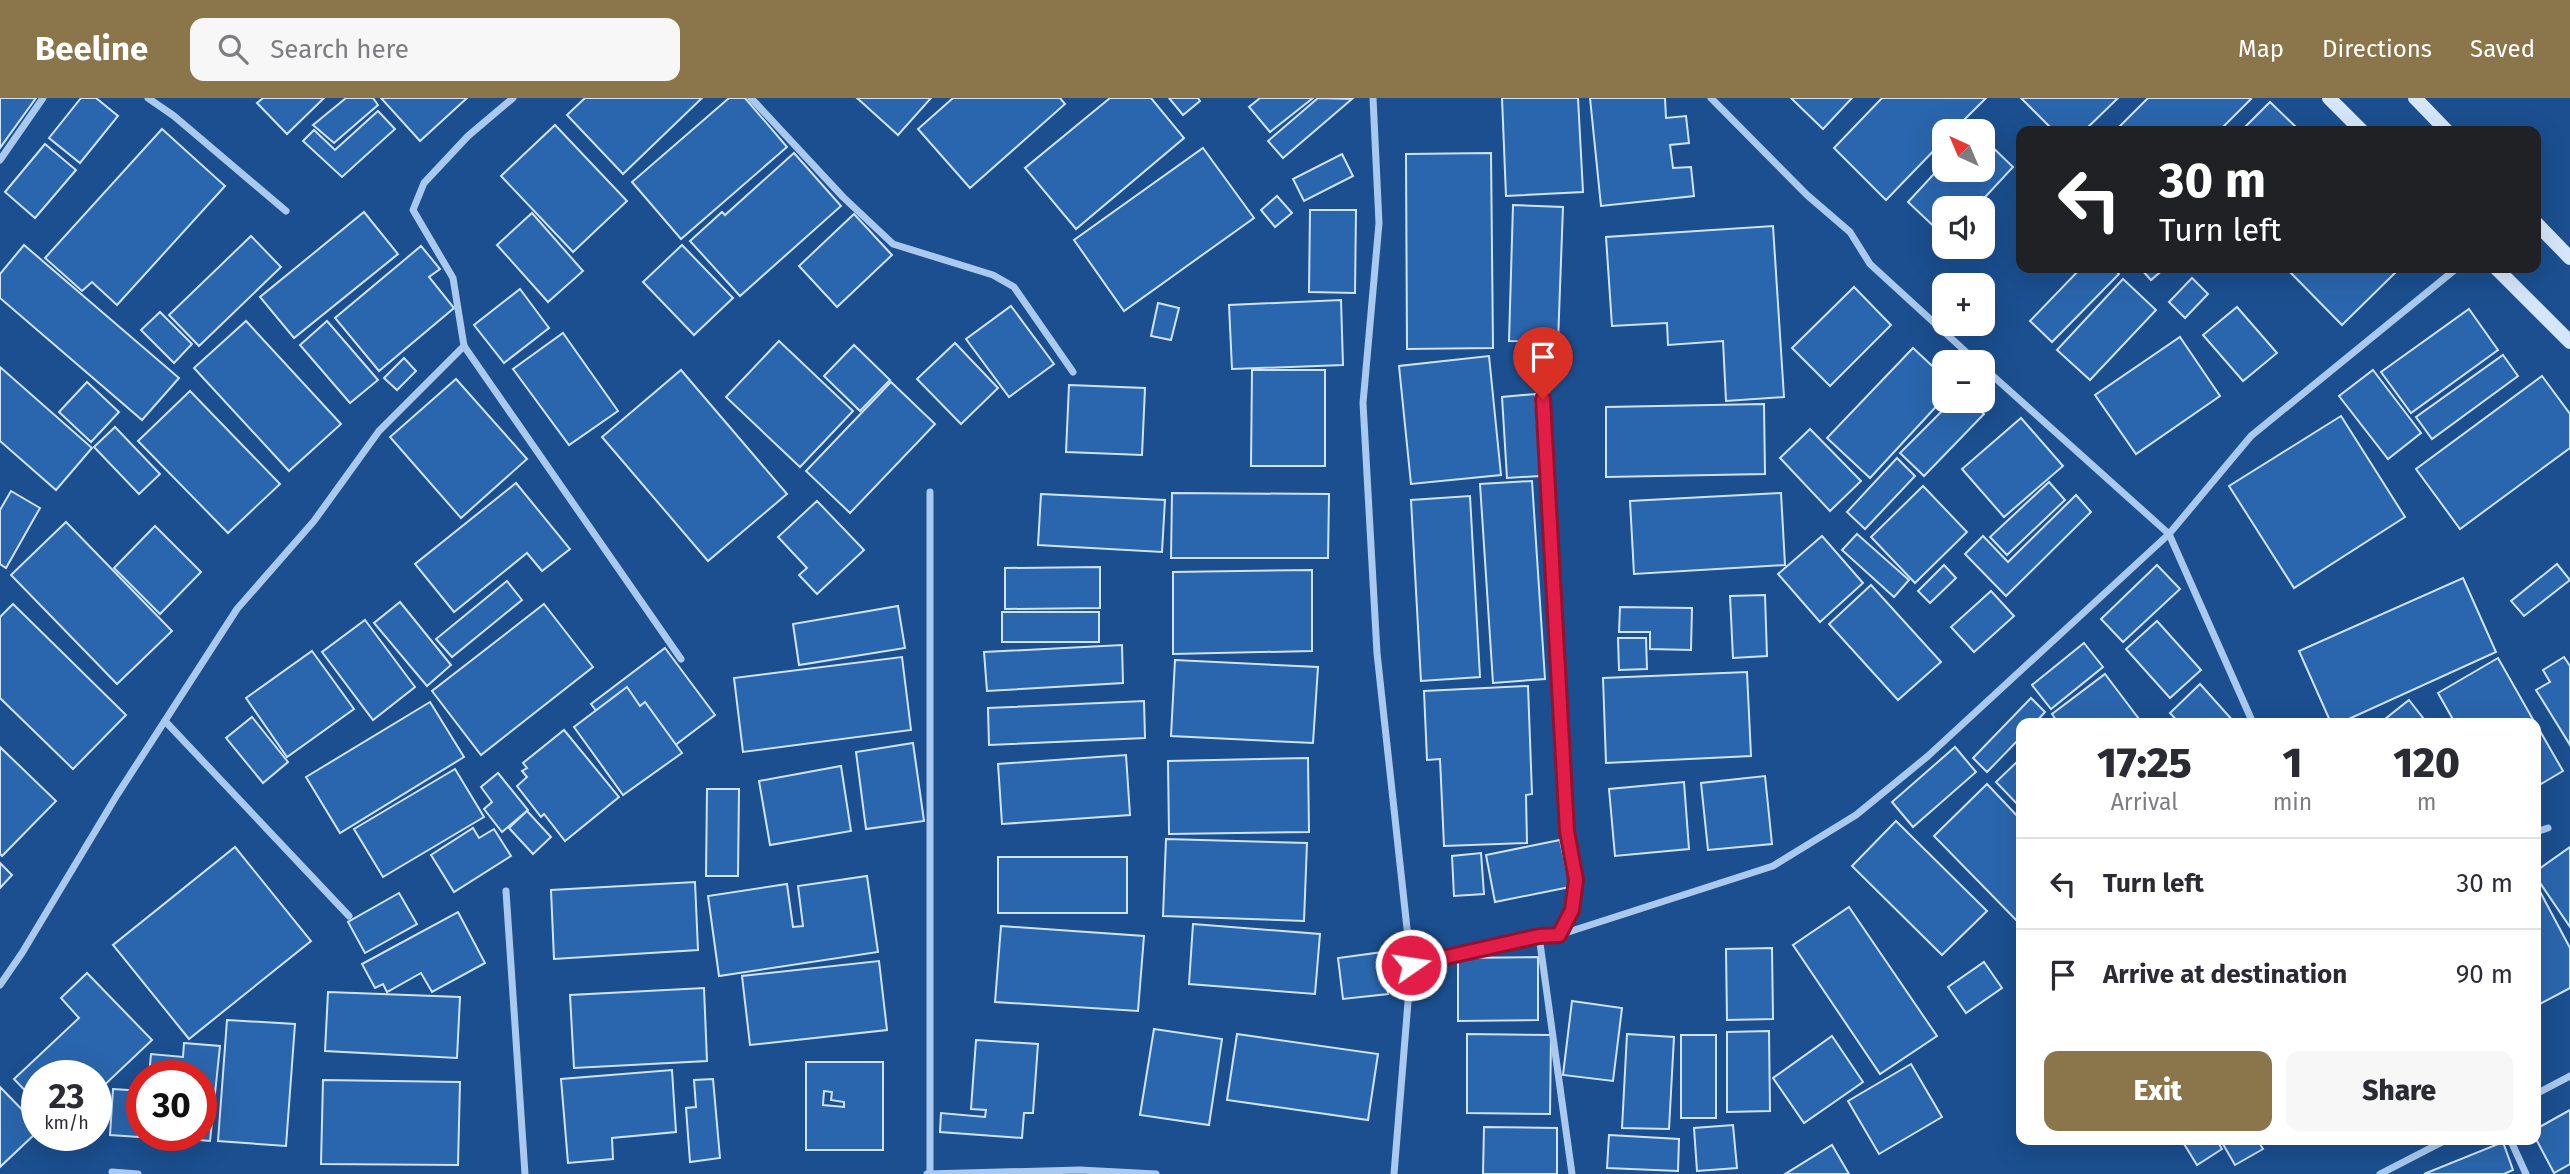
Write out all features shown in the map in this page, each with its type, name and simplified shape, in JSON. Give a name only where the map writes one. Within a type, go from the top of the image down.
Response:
[{"type":"main road","points":[[2329,98],[2357,126]]},
{"type":"main road","points":[[2415,98],[2442,126]]},
{"type":"main road","points":[[2541,228],[2570,258]]},
{"type":"main road","points":[[2501,273],[2570,342]]},
{"type":"street","points":[[0,160],[43,98]]},
{"type":"street","points":[[148,98],[174,116],[286,211]]},
{"type":"street","points":[[513,98],[468,136],[424,183],[413,210],[453,278],[464,346],[681,659]]},
{"type":"street","points":[[751,98],[843,197],[892,244],[993,275],[1014,287],[1073,372]]},
{"type":"street","points":[[1373,98],[1379,223],[1363,403],[1377,653],[1411,965],[1394,1174]]},
{"type":"street","points":[[1711,98],[1807,195],[1850,232],[1870,264],[1964,350]]},
{"type":"street","points":[[1411,965],[1539,936],[1559,935],[1773,866],[1856,815],[1928,756],[2169,534],[2251,436],[2451,273]]},
{"type":"street","points":[[0,985],[237,609],[314,521],[379,431],[464,346]]},
{"type":"street","points":[[1542,372],[1567,831],[1576,880],[1572,910],[1559,935]]},
{"type":"street","points":[[1995,378],[2169,534],[2251,718]]},
{"type":"street","points":[[930,492],[929,1174],[1080,1170],[1156,1174]]},
{"type":"street","points":[[165,720],[349,916]]},
{"type":"street","points":[[2541,830],[2548,828]]},
{"type":"street","points":[[506,891],[525,1174]]},
{"type":"street","points":[[1539,936],[1572,1174]]},
{"type":"street","points":[[2541,1091],[2570,1076]]},
{"type":"street","points":[[2380,1174],[2436,1145]]},
{"type":"street","points":[[2513,1145],[2526,1174]]},
{"type":"street","points":[[112,1172],[138,1174]]},
{"type":"building","points":[[0,98],[36,98],[0,148]]},
{"type":"building","points":[[81,98],[96,98],[118,116],[80,163],[49,138]]},
{"type":"building","points":[[263,98],[324,98],[287,134],[257,103]]},
{"type":"building","points":[[346,98],[373,98],[378,105],[334,143],[313,125]]},
{"type":"building","points":[[381,98],[467,98],[420,141]]},
{"type":"building","points":[[585,98],[702,98],[623,174],[567,115]]},
{"type":"building","points":[[729,98],[745,98],[787,147],[681,239],[632,182]]},
{"type":"building","points":[[857,98],[931,98],[898,135]]},
{"type":"building","points":[[953,98],[1060,98],[1065,104],[970,188],[918,129]]},
{"type":"building","points":[[1110,98],[1151,98],[1184,138],[1076,229],[1025,168]]},
{"type":"building","points":[[1169,98],[1198,98],[1200,101],[1183,115]]},
{"type":"building","points":[[1260,98],[1313,98],[1270,132],[1249,107]]},
{"type":"building","points":[[1318,98],[1352,99],[1283,158],[1268,141]]},
{"type":"building","points":[[1502,98],[1578,98],[1583,192],[1506,196]]},
{"type":"building","points":[[1590,98],[1665,98],[1666,118],[1686,116],[1689,143],[1670,145],[1673,168],[1691,167],[1694,196],[1601,206]]},
{"type":"building","points":[[1791,98],[1852,98],[1823,129]]},
{"type":"building","points":[[1882,98],[1986,98],[1965,119],[1932,119],[1932,152],[1886,200],[1834,148]]},
{"type":"building","points":[[2021,98],[2118,98],[2089,126],[2049,126]]},
{"type":"building","points":[[2148,98],[2251,99],[2224,126],[2120,126]]},
{"type":"building","points":[[2270,102],[2295,126],[2246,126]]},
{"type":"building","points":[[378,111],[395,129],[342,177],[303,141],[314,130],[335,150]]},
{"type":"building","points":[[555,125],[627,201],[573,252],[501,176]]},
{"type":"building","points":[[162,129],[225,186],[117,305],[92,282],[82,291],[45,258]]},
{"type":"building","points":[[45,144],[76,170],[35,218],[5,192]]},
{"type":"building","points":[[1203,148],[1254,218],[1124,311],[1074,240]]},
{"type":"building","points":[[1995,150],[2013,167],[1986,196],[1932,196],[1932,225],[1908,202],[1932,176],[1932,182],[1995,182]]},
{"type":"building","points":[[794,153],[841,206],[740,296],[690,241],[722,212],[725,215]]},
{"type":"building","points":[[1491,153],[1493,348],[1407,349],[1406,154]]},
{"type":"building","points":[[1342,154],[1353,176],[1304,201],[1293,179]]},
{"type":"building","points":[[1277,196],[1292,213],[1275,227],[1261,210]]},
{"type":"building","points":[[1513,205],[1563,207],[1558,342],[1509,341]]},
{"type":"building","points":[[1310,210],[1356,210],[1355,293],[1309,292]]},
{"type":"building","points":[[364,212],[398,254],[294,338],[260,297]]},
{"type":"building","points":[[532,213],[583,271],[548,302],[497,245]]},
{"type":"building","points":[[854,214],[892,255],[837,307],[799,266]]},
{"type":"building","points":[[1773,226],[1784,397],[1726,401],[1723,341],[1668,345],[1667,323],[1612,326],[1606,237]]},
{"type":"building","points":[[251,236],[281,267],[199,346],[169,315]]},
{"type":"building","points":[[24,245],[179,378],[142,420],[0,298],[0,274]]},
{"type":"building","points":[[682,245],[733,298],[694,335],[643,282]]},
{"type":"building","points":[[421,246],[440,269],[429,277],[454,308],[379,371],[335,318]]},
{"type":"building","points":[[2076,273],[2119,274],[2052,342],[2030,321]]},
{"type":"building","points":[[2145,273],[2159,273],[2151,280]]},
{"type":"building","points":[[2291,273],[2395,273],[2342,325]]},
{"type":"building","points":[[2192,278],[2208,294],[2185,318],[2169,302]]},
{"type":"building","points":[[2123,279],[2156,310],[2090,380],[2057,350]]},
{"type":"building","points":[[1854,287],[1891,325],[1830,386],[1792,348]]},
{"type":"building","points":[[520,289],[549,328],[504,363],[474,325]]},
{"type":"building","points":[[1341,300],[1343,365],[1232,369],[1229,305]]},
{"type":"building","points":[[1158,303],[1179,308],[1171,340],[1151,336]]},
{"type":"building","points":[[1011,306],[1054,364],[1009,397],[966,339]]},
{"type":"building","points":[[2237,307],[2277,353],[2243,381],[2203,335]]},
{"type":"building","points":[[2469,309],[2498,350],[2411,413],[2381,372]]},
{"type":"building","points":[[160,312],[192,344],[174,363],[141,330]]},
{"type":"building","points":[[246,321],[341,424],[289,471],[194,368]]},
{"type":"building","points":[[327,321],[378,380],[350,403],[300,345]]},
{"type":"building","points":[[563,333],[618,411],[569,445],[513,369]]},
{"type":"building","points":[[2180,337],[2220,396],[2136,454],[2095,395]]},
{"type":"building","points":[[779,341],[853,411],[800,467],[726,397]]},
{"type":"building","points":[[955,343],[998,388],[961,424],[917,379]]},
{"type":"building","points":[[854,345],[890,380],[860,411],[824,376]]},
{"type":"building","points":[[1913,348],[1932,366],[1932,411],[1870,478],[1827,438]]},
{"type":"building","points":[[2503,355],[2518,376],[2432,439],[2416,417]]},
{"type":"building","points":[[1489,356],[1501,475],[1411,484],[1399,366]]},
{"type":"building","points":[[404,358],[416,371],[397,390],[384,378]]},
{"type":"building","points":[[0,367],[92,448],[56,490],[0,441]]},
{"type":"building","points":[[681,370],[787,494],[708,561],[602,437]]},
{"type":"building","points":[[1252,370],[1325,370],[1325,466],[1251,466]]},
{"type":"building","points":[[2373,370],[2421,433],[2388,459],[2339,396]]},
{"type":"building","points":[[2542,376],[2570,414],[2570,448],[2460,529],[2416,469]]},
{"type":"building","points":[[456,379],[527,459],[461,518],[390,437]]},
{"type":"building","points":[[87,382],[119,412],[91,442],[59,412]]},
{"type":"building","points":[[891,382],[935,424],[850,513],[806,471]]},
{"type":"building","points":[[1069,385],[1145,388],[1142,455],[1066,452]]},
{"type":"building","points":[[190,391],[280,484],[228,533],[138,441]]},
{"type":"building","points":[[1535,394],[1540,476],[1507,478],[1502,397]]},
{"type":"building","points":[[1764,404],[1765,474],[1606,477],[1606,407]]},
{"type":"building","points":[[1940,413],[1984,414],[1924,476],[1900,453]]},
{"type":"building","points":[[2341,416],[2405,517],[2294,588],[2229,486]]},
{"type":"building","points":[[2021,418],[2063,466],[2004,517],[1962,469]]},
{"type":"building","points":[[115,427],[160,474],[139,494],[94,447]]},
{"type":"building","points":[[1810,429],[1861,481],[1830,511],[1780,458]]},
{"type":"building","points":[[1897,458],[1915,476],[1865,529],[1847,512]]},
{"type":"building","points":[[1532,481],[1545,679],[1493,683],[1480,484]]},
{"type":"building","points":[[2049,482],[2065,500],[2007,555],[1990,537]]},
{"type":"building","points":[[516,483],[570,549],[542,571],[527,553],[454,612],[415,564]]},
{"type":"building","points":[[1923,486],[1967,532],[1915,583],[1871,537]]},
{"type":"building","points":[[11,491],[40,508],[6,568],[0,564],[0,510]]},
{"type":"building","points":[[1172,493],[1329,494],[1328,558],[1171,558]]},
{"type":"building","points":[[1781,493],[1785,565],[1634,574],[1630,501]]},
{"type":"building","points":[[1041,494],[1165,500],[1162,552],[1038,545]]},
{"type":"building","points":[[2076,495],[2091,512],[2006,596],[1965,554],[1983,536],[2008,562]]},
{"type":"building","points":[[1470,496],[1480,677],[1421,681],[1411,500]]},
{"type":"building","points":[[817,501],[864,550],[817,594],[799,575],[807,568],[778,537]]},
{"type":"building","points":[[66,522],[172,631],[117,684],[11,575]]},
{"type":"building","points":[[155,526],[201,572],[160,614],[114,568]]},
{"type":"building","points":[[1857,534],[1909,580],[1894,597],[1842,550]]},
{"type":"building","points":[[1822,536],[1863,583],[1820,622],[1778,574]]},
{"type":"building","points":[[2557,564],[2570,580],[2524,616],[2511,601]]},
{"type":"building","points":[[1944,565],[1956,578],[1930,603],[1918,591]]},
{"type":"building","points":[[2157,565],[2180,589],[2123,642],[2101,619]]},
{"type":"building","points":[[1100,567],[1100,608],[1005,609],[1005,568]]},
{"type":"building","points":[[1312,570],[1312,651],[1173,654],[1173,572]]},
{"type":"building","points":[[2463,578],[2496,652],[2351,718],[2329,718],[2299,651]]},
{"type":"building","points":[[507,581],[522,600],[452,657],[436,639]]},
{"type":"building","points":[[1871,585],[1941,662],[1898,700],[1829,624]]},
{"type":"building","points":[[1991,591],[2014,616],[1974,652],[1951,627]]},
{"type":"building","points":[[1765,595],[1767,656],[1733,658],[1730,596]]},
{"type":"building","points":[[400,602],[451,665],[427,686],[374,623]]},
{"type":"building","points":[[13,604],[126,715],[73,769],[0,698],[0,617]]},
{"type":"building","points":[[544,604],[593,667],[481,755],[432,691]]},
{"type":"building","points":[[898,606],[905,648],[799,665],[793,624]]},
{"type":"building","points":[[1620,607],[1692,608],[1691,650],[1650,649],[1650,632],[1619,632]]},
{"type":"building","points":[[1002,612],[1099,612],[1099,642],[1002,642]]},
{"type":"building","points":[[365,620],[415,687],[373,720],[322,652]]},
{"type":"building","points":[[2157,621],[2201,670],[2170,698],[2126,649]]},
{"type":"building","points":[[1618,638],[1646,638],[1647,669],[1619,670]]},
{"type":"building","points":[[2084,643],[2103,667],[2051,709],[2032,685]]},
{"type":"building","points":[[1122,645],[1123,683],[987,691],[984,652]]},
{"type":"building","points":[[665,648],[715,715],[641,771],[591,704]]},
{"type":"building","points":[[312,651],[354,709],[287,757],[246,698]]},
{"type":"building","points":[[902,657],[911,730],[743,752],[734,678]]},
{"type":"building","points":[[2564,657],[2570,666],[2570,745],[2536,690],[2550,682],[2543,670]]},
{"type":"building","points":[[2498,658],[2532,718],[2452,718],[2438,693]]},
{"type":"building","points":[[1175,660],[1318,667],[1313,743],[1171,736]]},
{"type":"building","points":[[1747,672],[1751,756],[1606,763],[1603,678]]},
{"type":"building","points":[[2105,674],[2138,718],[2055,718],[2052,714]]},
{"type":"building","points":[[2200,684],[2231,718],[2174,718],[2170,713]]},
{"type":"building","points":[[1528,686],[1532,794],[1526,795],[1527,843],[1444,846],[1440,759],[1427,760],[1424,691]]},
{"type":"building","points":[[627,687],[640,706],[645,702],[682,753],[623,795],[574,727]]},
{"type":"building","points":[[2031,698],[2045,712],[2040,718],[2016,718],[2016,742],[1987,772],[1973,758]]},
{"type":"building","points":[[2409,700],[2423,718],[2386,718]]},
{"type":"building","points":[[1144,701],[1145,738],[989,745],[988,708]]},
{"type":"building","points":[[430,702],[464,757],[340,833],[306,777]]},
{"type":"building","points":[[252,717],[288,762],[263,783],[226,738]]},
{"type":"building","points":[[564,730],[619,797],[565,841],[544,814],[541,817],[517,786],[527,777],[522,771],[527,768],[523,763]]},
{"type":"building","points":[[2541,733],[2563,771],[2541,784]]},
{"type":"building","points":[[913,743],[924,821],[866,829],[856,752]]},
{"type":"building","points":[[0,747],[56,801],[2,856],[0,854]]},
{"type":"building","points":[[1955,747],[1976,772],[1913,827],[1892,802]]},
{"type":"building","points":[[1126,755],[1130,815],[1002,824],[998,764]]},
{"type":"building","points":[[1308,758],[1309,832],[1169,834],[1168,761]]},
{"type":"building","points":[[2016,763],[2016,803],[1996,782]]},
{"type":"building","points":[[841,766],[851,831],[770,845],[759,781]]},
{"type":"building","points":[[455,769],[484,817],[383,877],[354,829]]},
{"type":"building","points":[[498,773],[528,810],[502,832],[484,809],[492,802],[481,787]]},
{"type":"building","points":[[1765,776],[1772,844],[1708,850],[1701,783]]},
{"type":"building","points":[[1684,782],[1689,849],[1615,856],[1609,789]]},
{"type":"building","points":[[1987,784],[2016,815],[2016,920],[1934,836]]},
{"type":"building","points":[[707,789],[739,789],[738,876],[706,876]]},
{"type":"building","points":[[527,811],[551,837],[533,854],[509,828]]},
{"type":"building","points":[[1896,821],[1987,911],[1942,955],[1852,866]]},
{"type":"building","points":[[473,828],[479,838],[494,829],[511,856],[454,892],[431,855]]},
{"type":"building","points":[[1166,839],[1307,843],[1304,921],[1163,916]]},
{"type":"building","points":[[1560,840],[1570,887],[1495,902],[1486,855]]},
{"type":"building","points":[[235,847],[311,941],[189,1039],[113,945]]},
{"type":"building","points":[[2570,847],[2570,927],[2541,884],[2541,867]]},
{"type":"building","points":[[1481,853],[1484,894],[1454,896],[1452,856]]},
{"type":"building","points":[[998,857],[1127,857],[1127,913],[998,913]]},
{"type":"building","points":[[0,863],[12,875],[0,888]]},
{"type":"building","points":[[867,876],[878,952],[719,976],[708,896],[787,884],[793,927],[803,926],[798,886]]},
{"type":"building","points":[[695,882],[698,950],[554,959],[551,890]]},
{"type":"building","points":[[399,893],[417,924],[365,953],[348,922]]},
{"type":"building","points":[[2541,893],[2570,948],[2570,988],[2541,1003]]},
{"type":"building","points":[[1849,907],[1937,1036],[1880,1074],[1793,945]]},
{"type":"building","points":[[458,912],[485,963],[432,992],[421,973],[387,992],[383,984],[375,988],[362,964]]},
{"type":"building","points":[[1193,924],[1320,934],[1315,994],[1189,984]]},
{"type":"building","points":[[1001,926],[1144,936],[1138,1011],[995,1002]]},
{"type":"building","points":[[1772,948],[1773,1019],[1727,1020],[1726,949]]},
{"type":"building","points":[[1383,952],[1388,994],[1343,999],[1338,958]]},
{"type":"building","points":[[1538,957],[1538,1020],[1458,1021],[1458,958]]},
{"type":"building","points":[[879,961],[887,1030],[750,1045],[742,976]]},
{"type":"building","points":[[1984,962],[2002,988],[1966,1013],[1948,987]]},
{"type":"building","points":[[87,973],[152,1040],[131,1060],[126,1060],[126,1065],[112,1078],[112,1060],[34,1060],[79,1018],[61,998]]},
{"type":"building","points":[[704,988],[707,1061],[574,1068],[570,995]]},
{"type":"building","points":[[328,992],[460,997],[457,1058],[325,1051]]},
{"type":"building","points":[[1572,1001],[1622,1008],[1613,1081],[1563,1075]]},
{"type":"building","points":[[227,1020],[295,1024],[286,1146],[218,1141]]},
{"type":"building","points":[[1154,1029],[1222,1039],[1209,1125],[1140,1115]]},
{"type":"building","points":[[1769,1031],[1770,1111],[1727,1112],[1727,1032]]},
{"type":"building","points":[[1237,1034],[1378,1054],[1368,1120],[1227,1100]]},
{"type":"building","points":[[1467,1034],[1551,1035],[1550,1114],[1467,1113]]},
{"type":"building","points":[[1627,1034],[1674,1037],[1669,1129],[1622,1128]]},
{"type":"building","points":[[1681,1035],[1716,1035],[1716,1118],[1681,1118]]},
{"type":"building","points":[[1832,1036],[1863,1082],[1804,1123],[1773,1078]]},
{"type":"building","points":[[976,1040],[1038,1044],[1033,1113],[1024,1113],[1022,1138],[940,1132],[941,1113],[985,1117],[986,1110],[971,1109]]},
{"type":"building","points":[[184,1043],[220,1046],[217,1074],[217,1060],[150,1060],[151,1054],[183,1057]]},
{"type":"building","points":[[806,1062],[883,1062],[883,1150],[806,1150]],"holes":[[[824,1091],[832,1092],[831,1100],[844,1102],[844,1107],[823,1105]]]},
{"type":"building","points":[[1911,1064],[1942,1117],[1879,1154],[1848,1101]]},
{"type":"building","points":[[672,1070],[676,1132],[612,1138],[613,1159],[568,1163],[561,1079]]},
{"type":"building","points":[[21,1072],[21,1086],[14,1079]]},
{"type":"building","points":[[713,1079],[720,1158],[690,1162],[686,1108],[696,1107],[694,1080]]},
{"type":"building","points":[[323,1080],[460,1082],[458,1165],[321,1164]]},
{"type":"building","points":[[0,1087],[21,1109],[21,1147],[0,1167]]},
{"type":"building","points":[[113,1089],[126,1090],[126,1136],[112,1135]]},
{"type":"building","points":[[2570,1110],[2570,1164],[2554,1173],[2539,1145],[2541,1126]]},
{"type":"building","points":[[1733,1125],[1737,1168],[1697,1171],[1694,1128]]},
{"type":"building","points":[[1484,1127],[1557,1128],[1557,1174],[1483,1174]]},
{"type":"building","points":[[1609,1135],[1679,1139],[1678,1171],[1607,1168]]},
{"type":"building","points":[[1832,1145],[1849,1174],[1785,1174]]},
{"type":"building","points":[[2185,1145],[2220,1145],[2222,1149],[2197,1165]]},
{"type":"building","points":[[2223,1145],[2261,1145],[2263,1149],[2235,1165]]},
{"type":"building","points":[[2496,1145],[2504,1145],[2513,1170],[2504,1174],[2424,1174]]},
{"type":"route","points":[[1411,965],[1539,936],[1559,935],[1572,910],[1576,880],[1567,831],[1543,399]]}]
